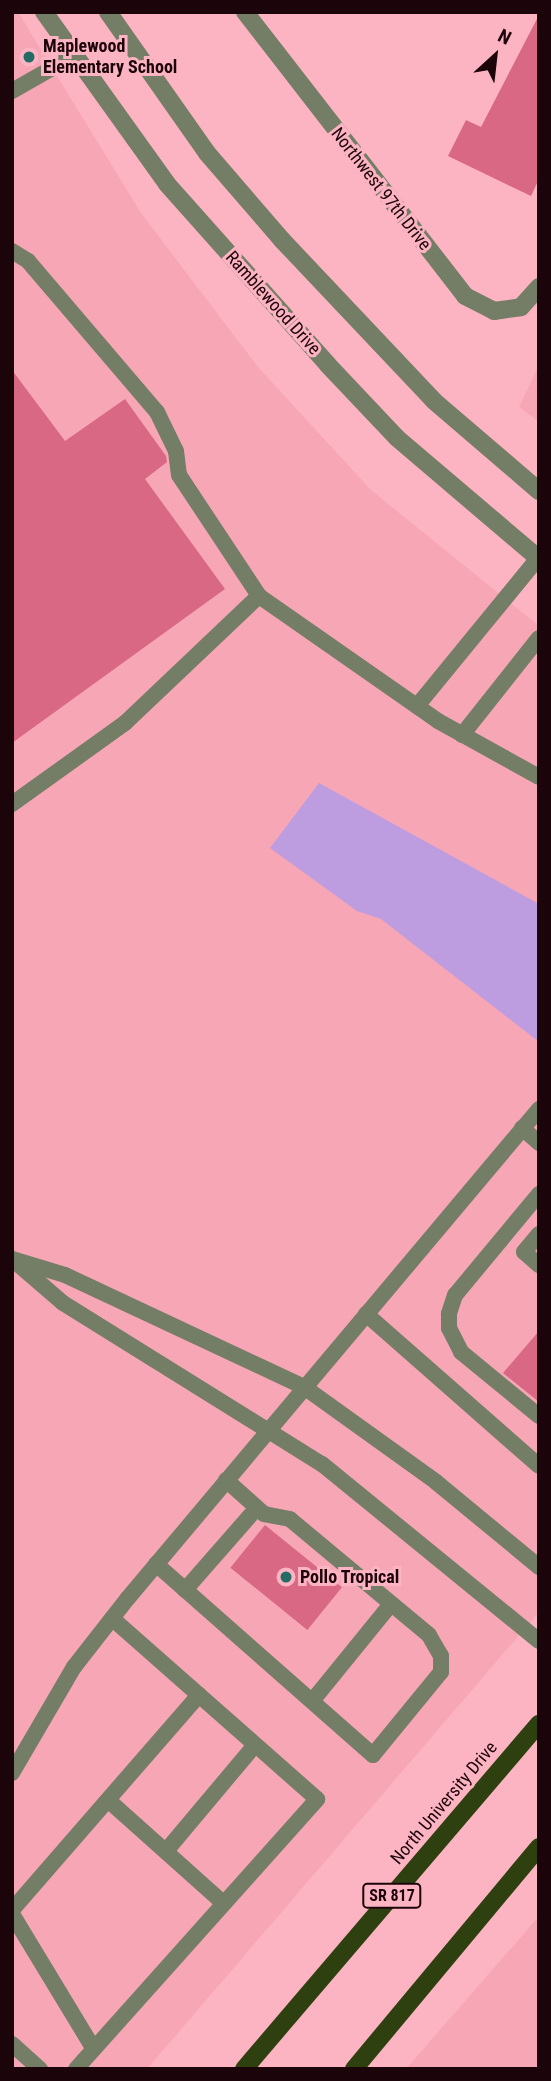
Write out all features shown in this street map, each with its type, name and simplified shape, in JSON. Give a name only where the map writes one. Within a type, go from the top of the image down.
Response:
[{"type":"main road","name":"North University Drive","points":[[244,2069],[539,1724]]},
{"type":"main road","points":[[355,2069],[539,1847]]},
{"type":"street","points":[[108,12],[207,153],[282,240],[433,401],[539,491]]},
{"type":"street","name":"Northwest 97th Drive","points":[[245,12],[465,296],[494,311],[521,307],[539,287]]},
{"type":"street","name":"Ramblewood Drive","points":[[49,14],[167,184],[328,365],[397,438],[538,558]]},
{"type":"lane","points":[[12,91],[75,55]]},
{"type":"lane","points":[[12,251],[28,261],[157,412],[176,452],[179,475],[259,596],[417,706],[462,735],[539,777]]},
{"type":"lane","points":[[417,706],[538,558]]},
{"type":"lane","points":[[12,804],[125,723],[259,596]]},
{"type":"lane","points":[[462,735],[539,638]]},
{"type":"lane","points":[[12,1773],[74,1667],[112,1618],[268,1428],[539,1109]]},
{"type":"lane","points":[[522,1128],[539,1143]]},
{"type":"lane","points":[[539,1194],[454,1296],[449,1314],[449,1328],[461,1352],[539,1416]]},
{"type":"lane","points":[[539,1234],[524,1252],[539,1265]]},
{"type":"lane","points":[[12,1259],[65,1275],[304,1387],[436,1482],[539,1567]]},
{"type":"lane","points":[[12,1259],[63,1303],[268,1428],[382,1510],[539,1641]]},
{"type":"lane","points":[[366,1314],[539,1466]]},
{"type":"lane","points":[[156,1564],[373,1755],[441,1672],[441,1656],[429,1635],[290,1519],[256,1509],[226,1479]]},
{"type":"lane","points":[[185,1590],[256,1509]]},
{"type":"lane","points":[[313,1700],[391,1604]]},
{"type":"lane","points":[[76,2069],[317,1799],[112,1618]]},
{"type":"lane","points":[[93,2048],[12,1912],[199,1695]]},
{"type":"lane","points":[[166,1851],[255,1745]]},
{"type":"lane","points":[[108,1800],[223,1903]]},
{"type":"lane","points":[[12,2044],[40,2069]]},
{"type":"shaded area","points":[[12,12],[18,12],[141,213],[258,367],[371,490],[539,626],[539,1612],[147,2069],[12,2069]]},
{"type":"shaded area","points":[[539,365],[539,422],[519,407]]},
{"type":"shaded area","points":[[319,783],[539,904],[539,1042],[381,919],[357,911],[270,848]]},
{"type":"shaded area","points":[[539,1916],[539,2069],[406,2069]]},
{"type":"building","points":[[539,15],[539,179],[531,196],[448,156],[466,120],[481,127]]},
{"type":"building","points":[[12,370],[65,441],[125,399],[166,456],[167,462],[145,479],[225,589],[12,743]]},
{"type":"building","points":[[539,1331],[539,1402],[503,1373]]},
{"type":"building","name":"Pollo Tropical","points":[[265,1525],[342,1587],[307,1630],[230,1568]]},
{"type":"place","name":"Maplewood Elementary School","points":[[29,57]]},
{"type":"place","name":"Pollo Tropical","points":[[286,1577]]}]
